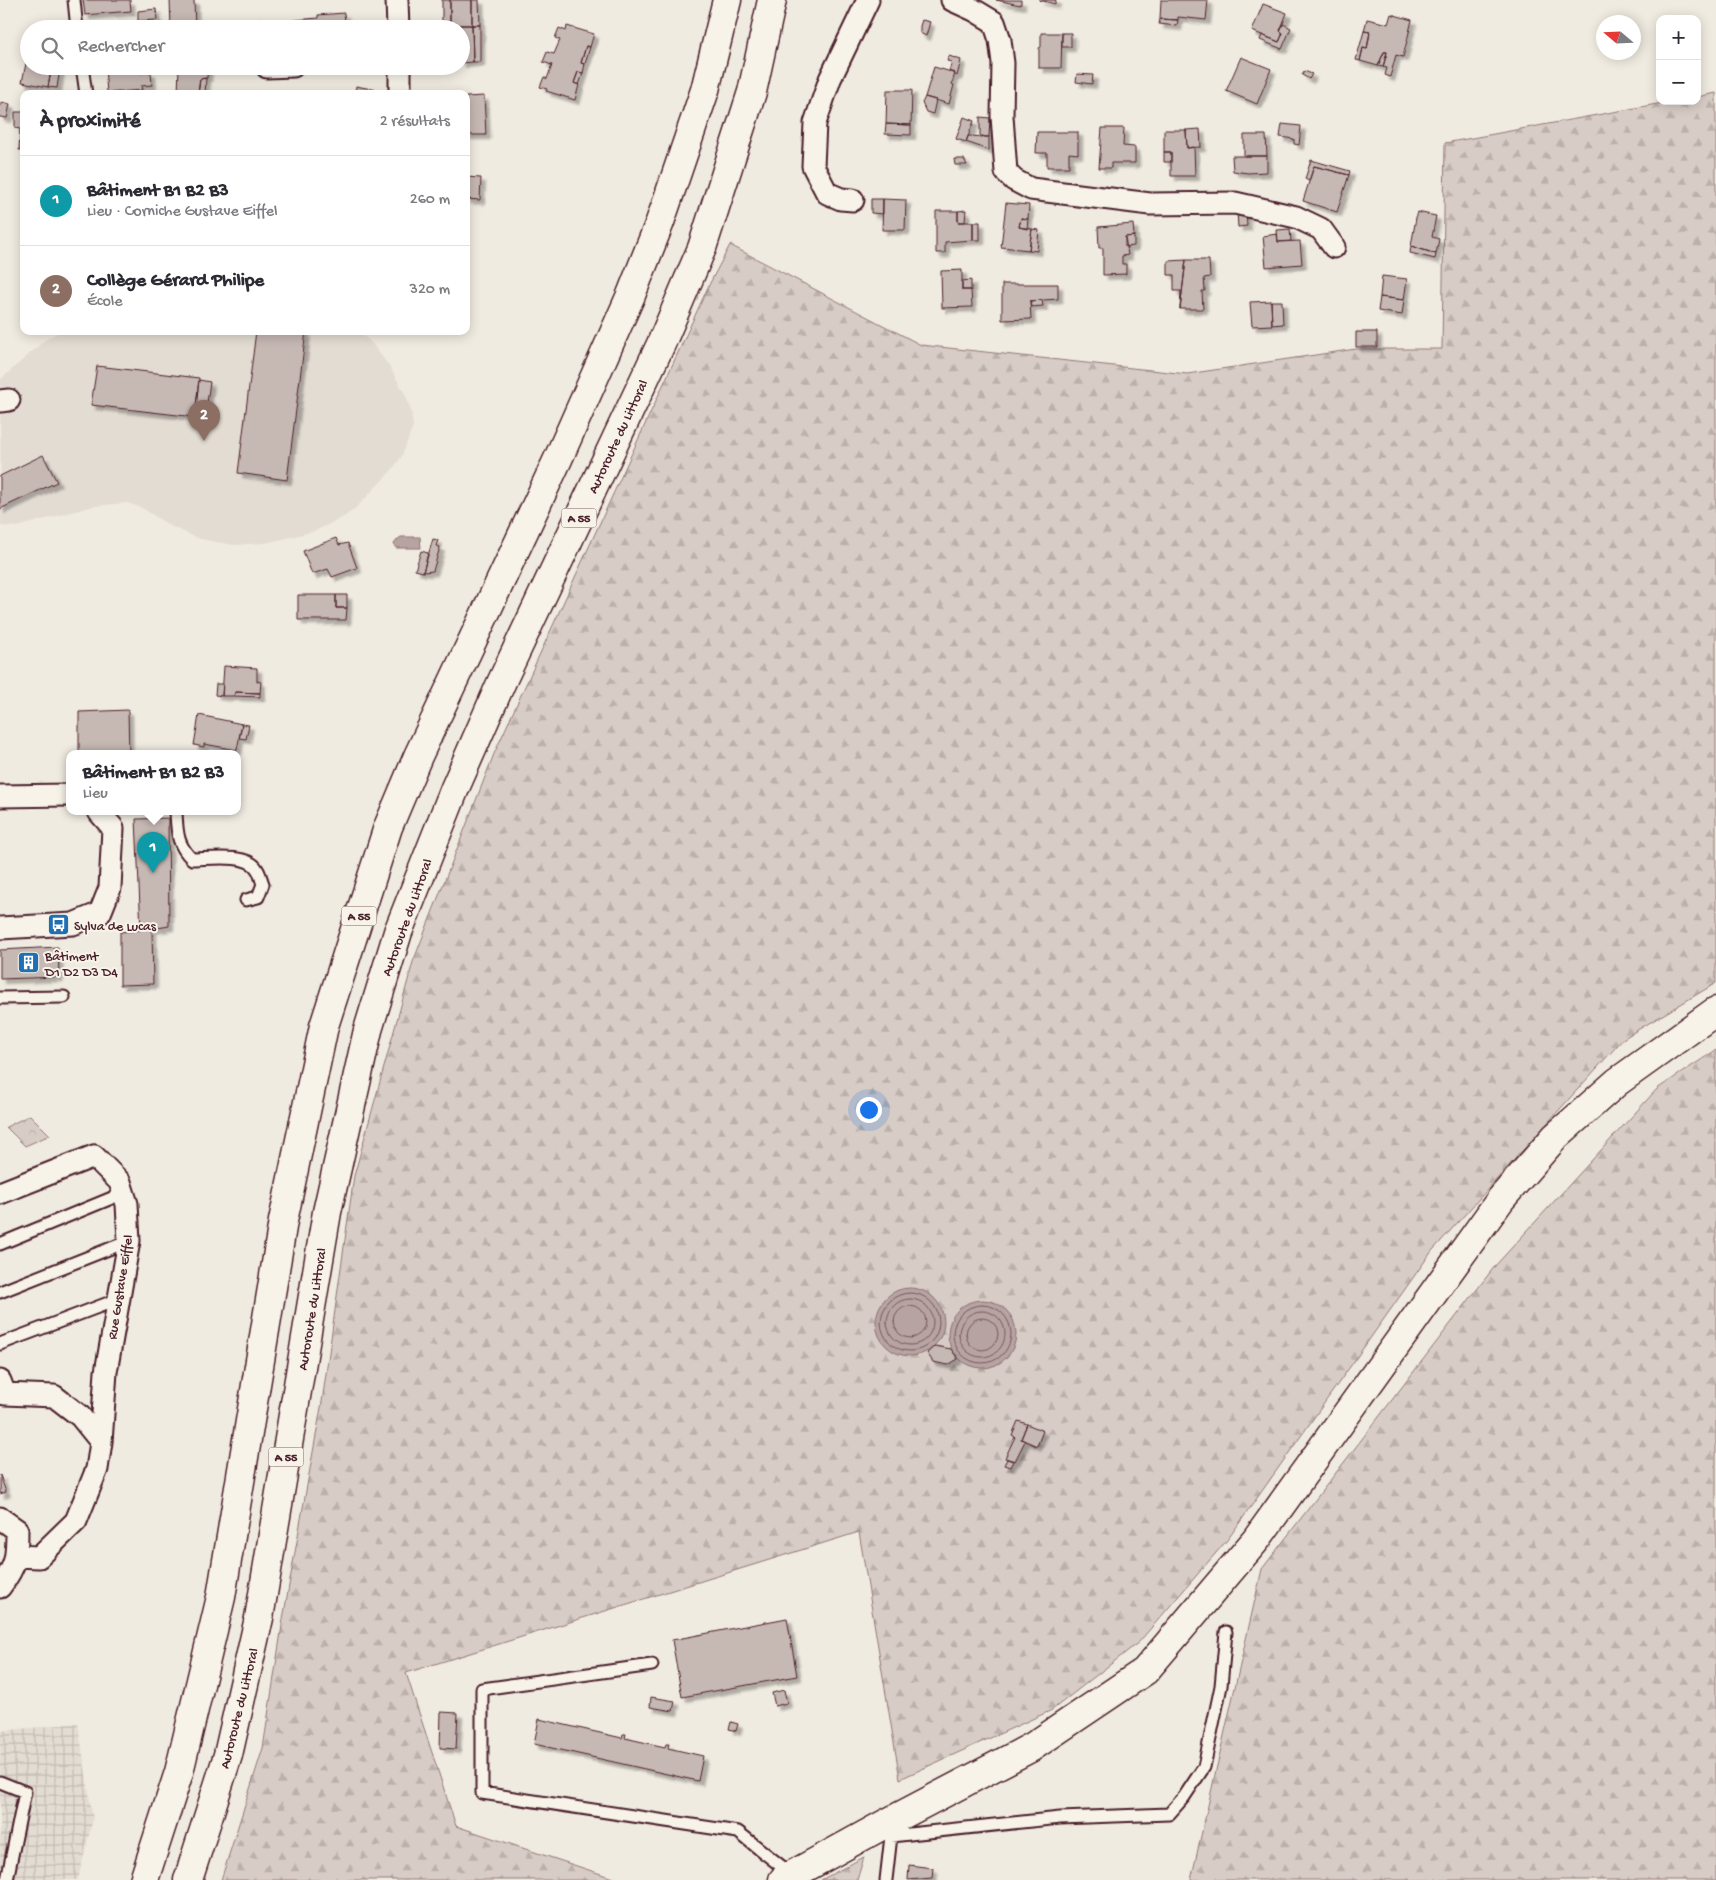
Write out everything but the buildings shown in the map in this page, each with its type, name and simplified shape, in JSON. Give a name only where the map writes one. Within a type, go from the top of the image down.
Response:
[{"type":"main road","name":"A 55","points":[[144,1880],[179,1772],[221,1597],[284,1221],[324,1026],[388,827],[410,774],[558,459],[631,295],[660,222],[705,90],[727,0]]},
{"type":"main road","name":"Autoroute du Littoral","points":[[188,1880],[228,1755],[260,1618],[327,1212],[368,1030],[398,932],[455,788],[502,681],[661,344],[702,248],[752,92],[772,0]]},
{"type":"main road","points":[[788,1878],[887,1830],[1032,1747],[1145,1671],[1256,1540],[1501,1199],[1555,1137],[1617,1082],[1716,1010]]},
{"type":"street","points":[[396,0],[397,20]]},
{"type":"street","points":[[853,200],[841,199],[827,193],[812,166],[815,123],[830,79],[868,0]]},
{"type":"street","points":[[952,0],[994,22],[1000,40],[1003,63],[1002,116],[1006,172],[1014,180],[1031,189],[1150,204],[1235,203],[1296,217],[1321,228],[1334,247]]},
{"type":"street","points":[[400,75],[400,90]]},
{"type":"street","points":[[0,796],[66,795]]},
{"type":"street","points":[[0,928],[73,924],[100,913],[110,888],[113,828],[102,815]]},
{"type":"street","name":"Rue Gustave Eiffel","points":[[0,1193],[94,1156],[120,1182],[127,1204],[129,1241],[106,1372],[101,1442],[97,1468],[76,1521],[39,1557],[17,1556]]},
{"type":"street","points":[[2,1390],[54,1396],[80,1416],[101,1442]]},
{"type":"street","points":[[0,1518],[16,1530],[17,1556],[10,1574],[0,1587]]},
{"type":"lane","points":[[74,0],[76,20]]},
{"type":"lane","points":[[83,75],[85,90]]},
{"type":"lane","points":[[176,815],[177,833],[182,850],[192,859],[231,858],[248,861],[257,867],[263,884],[258,897],[246,900]]},
{"type":"lane","points":[[0,998],[64,997]]},
{"type":"lane","points":[[0,1244],[124,1193]]},
{"type":"lane","points":[[0,1292],[129,1241]]},
{"type":"lane","points":[[0,1344],[119,1299]]},
{"type":"lane","points":[[886,1880],[887,1830],[1060,1818],[1169,1814],[1184,1797],[1204,1767],[1220,1686],[1226,1632]]},
{"type":"lane","points":[[652,1665],[482,1689],[482,1793],[738,1832],[788,1878]]},
{"type":"lane","points":[[0,1782],[25,1792],[7,1880]]},
{"type":"shaded area","points":[[54,335],[363,335],[370,341],[390,367],[406,396],[413,426],[402,456],[392,470],[357,507],[344,517],[315,531],[266,543],[233,545],[200,539],[170,526],[142,508],[127,503],[94,506],[17,527],[1,526],[0,380],[45,340]]},
{"type":"shaded area","points":[[78,1723],[93,1819],[78,1880],[0,1880],[0,1731]]},
{"type":"green space","points":[[1716,93],[1716,983],[1624,1038],[1432,1251],[1228,1539],[1139,1642],[1052,1710],[900,1779],[859,1532],[406,1673],[456,1826],[619,1880],[221,1880],[263,1748],[283,1619],[322,1402],[354,1176],[413,962],[494,754],[709,285],[730,245],[921,345],[1187,374],[1356,349],[1442,349],[1445,143],[1656,104],[1701,105],[1701,96]]},
{"type":"green space","points":[[1716,1050],[1716,1880],[1191,1880],[1262,1569],[1495,1266],[1657,1089]]},
{"type":"green space","points":[[30,1115],[50,1135],[25,1146],[6,1127]]},
{"type":"green space","points":[[864,1857],[857,1880],[821,1880]]},
{"type":"water","points":[[401,537],[420,537],[421,548],[396,548],[394,544]]},
{"type":"water","points":[[903,1288],[917,1288],[929,1293],[939,1303],[944,1315],[944,1329],[939,1341],[929,1351],[917,1356],[903,1356],[891,1351],[881,1341],[876,1329],[876,1315],[881,1303],[891,1293]]},
{"type":"water","points":[[975,1300],[989,1300],[1001,1305],[1011,1315],[1016,1327],[1016,1341],[1011,1353],[1001,1363],[989,1368],[975,1368],[963,1363],[953,1353],[948,1341],[948,1327],[953,1315],[963,1305]]},
{"type":"place","name":"Collège Gérard Philipe","points":[[204,441]]},
{"type":"place","name":"Bâtiment B1 B2 B3","points":[[153,873]]},
{"type":"place","name":"Sylva de Lucas","points":[[58,925]]},
{"type":"place","name":"Bâtiment D1 D2 D3 D4","points":[[29,963]]}]
